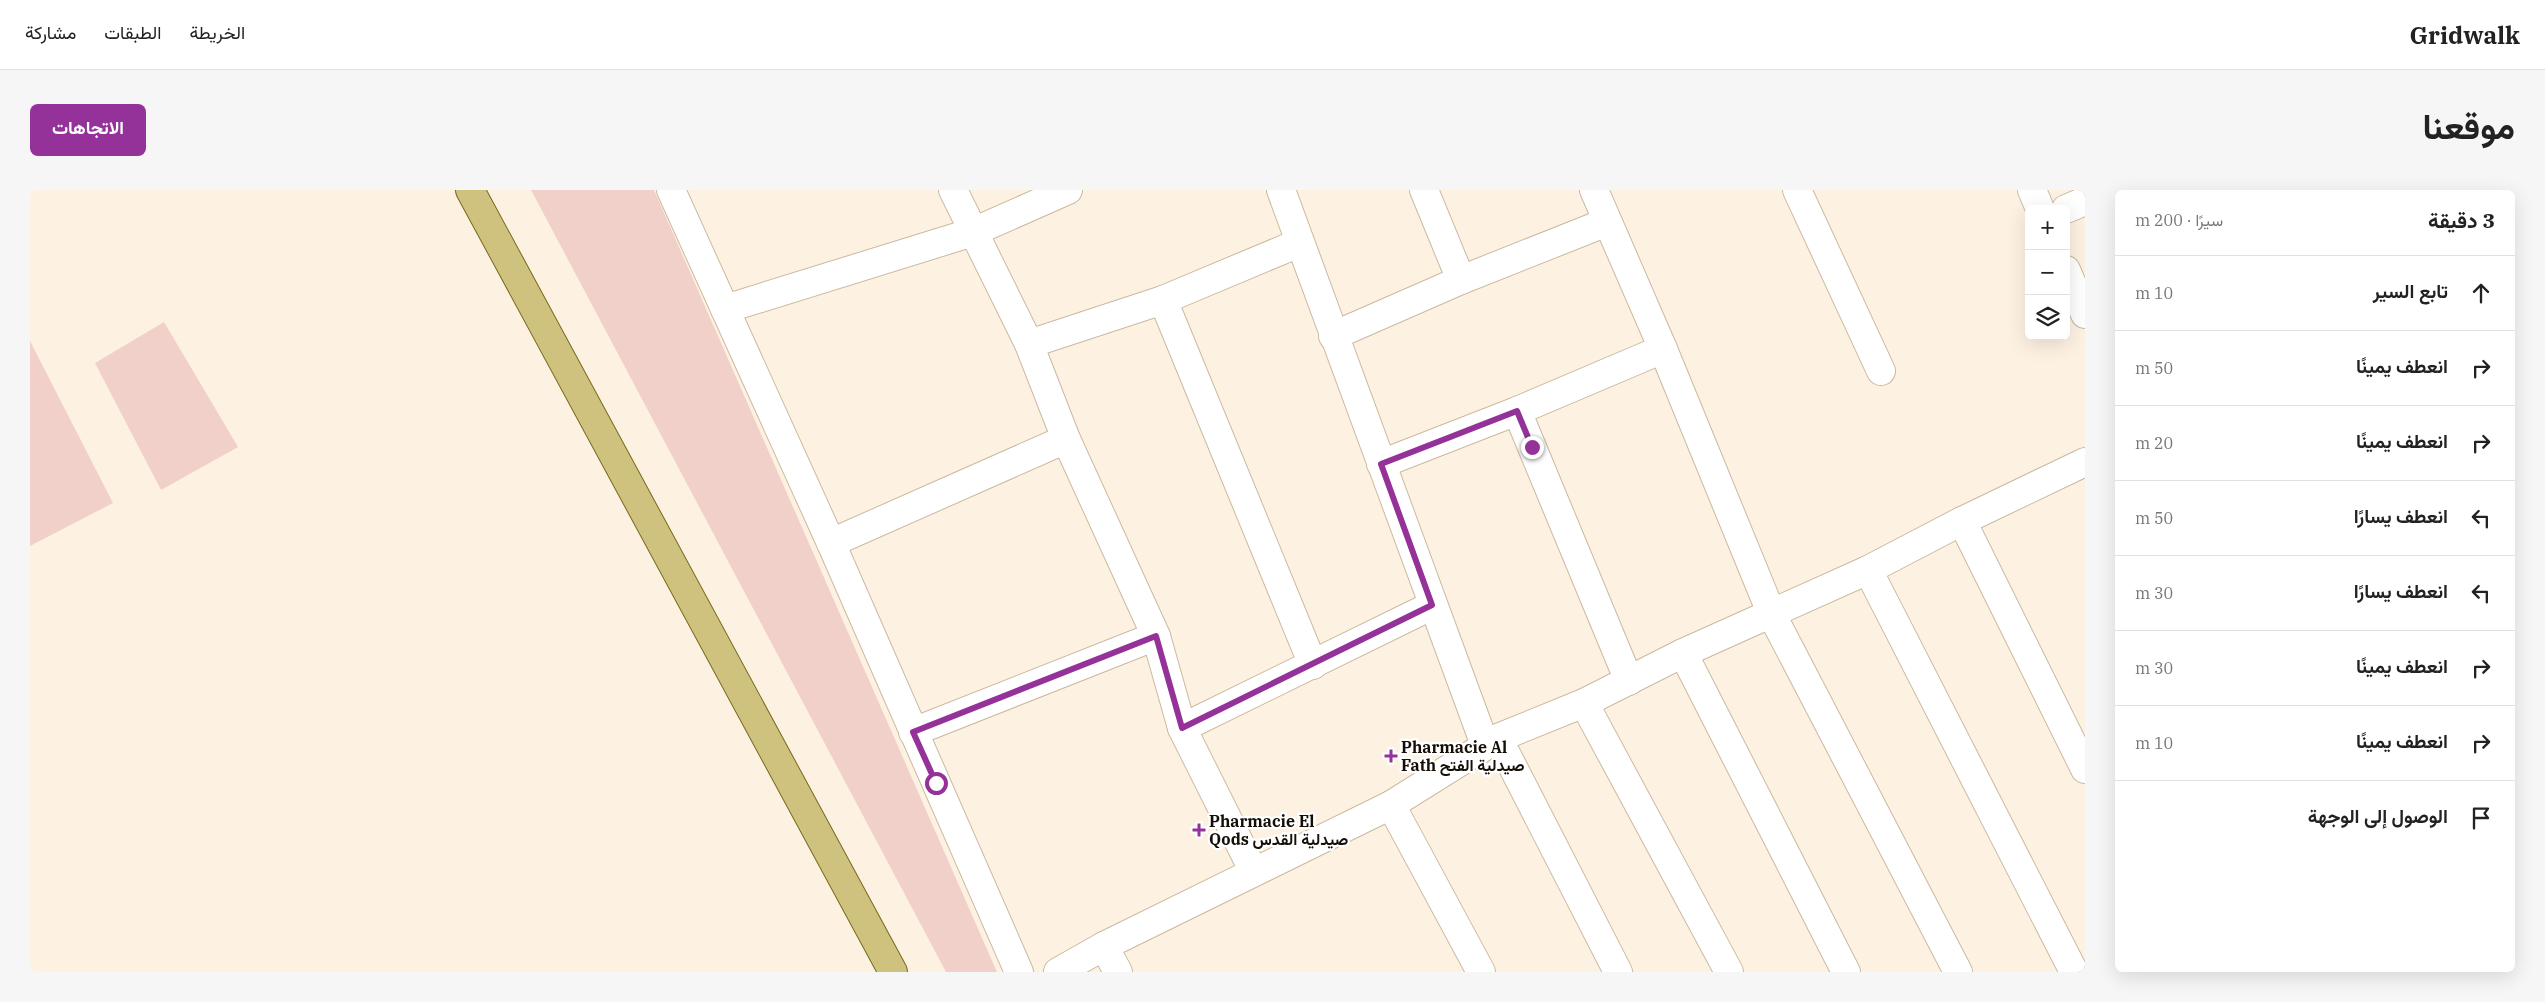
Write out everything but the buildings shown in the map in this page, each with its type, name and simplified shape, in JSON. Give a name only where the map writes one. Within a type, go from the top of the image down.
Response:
[{"type":"main road","points":[[470,190],[893,972]]},
{"type":"street","points":[[671,190],[831,543],[1019,972]]},
{"type":"street","points":[[953,190],[1030,344],[1066,439],[1156,636],[1182,728],[1254,872]]},
{"type":"street","points":[[725,309],[974,232],[1068,190]]},
{"type":"street","points":[[1280,190],[1432,605],[1491,741],[1618,972]]},
{"type":"street","points":[[1424,190],[1461,280]]},
{"type":"street","points":[[1594,190],[1663,350],[1772,615],[1958,972]]},
{"type":"street","points":[[1797,190],[1881,371]]},
{"type":"street","points":[[2032,190],[2038,205]]},
{"type":"street","points":[[2070,207],[2085,201]]},
{"type":"street","points":[[1333,336],[1461,280],[1607,222]]},
{"type":"street","points":[[1030,344],[1163,300],[1300,243]]},
{"type":"street","points":[[2070,279],[2085,314]]},
{"type":"street","points":[[1163,300],[1313,665]]},
{"type":"street","points":[[1381,464],[1517,411],[1663,350]]},
{"type":"street","points":[[1517,411],[1629,681]]},
{"type":"street","points":[[831,543],[1066,439]]},
{"type":"street","points":[[1058,972],[1104,946],[1391,804],[1491,741],[1584,704],[1683,654],[1868,570],[1962,521],[2085,462]]},
{"type":"street","points":[[1962,521],[2085,769]]},
{"type":"street","points":[[1868,570],[2074,972]]},
{"type":"street","points":[[1182,728],[1432,605]]},
{"type":"street","points":[[913,732],[1156,636]]},
{"type":"street","points":[[1683,654],[1846,972]]},
{"type":"street","points":[[1584,704],[1729,972]]},
{"type":"street","points":[[1391,804],[1481,972]]},
{"type":"street","points":[[1104,946],[1118,972]]},
{"type":"shaded area","points":[[531,190],[654,190],[997,972],[946,972]]},
{"type":"shaded area","points":[[164,322],[238,447],[161,490],[95,363]]},
{"type":"shaded area","points":[[30,341],[113,503],[30,546]]},
{"type":"place","name":"Pharmacie Al Fath صيدلية الفتح","points":[[1391,756]]},
{"type":"place","name":"Pharmacie El Qods صيدلية القدس","points":[[1199,830]]},
{"type":"route","points":[[936,783],[913,732],[1156,636],[1182,728],[1432,605],[1381,464],[1517,411],[1532,447]]}]
